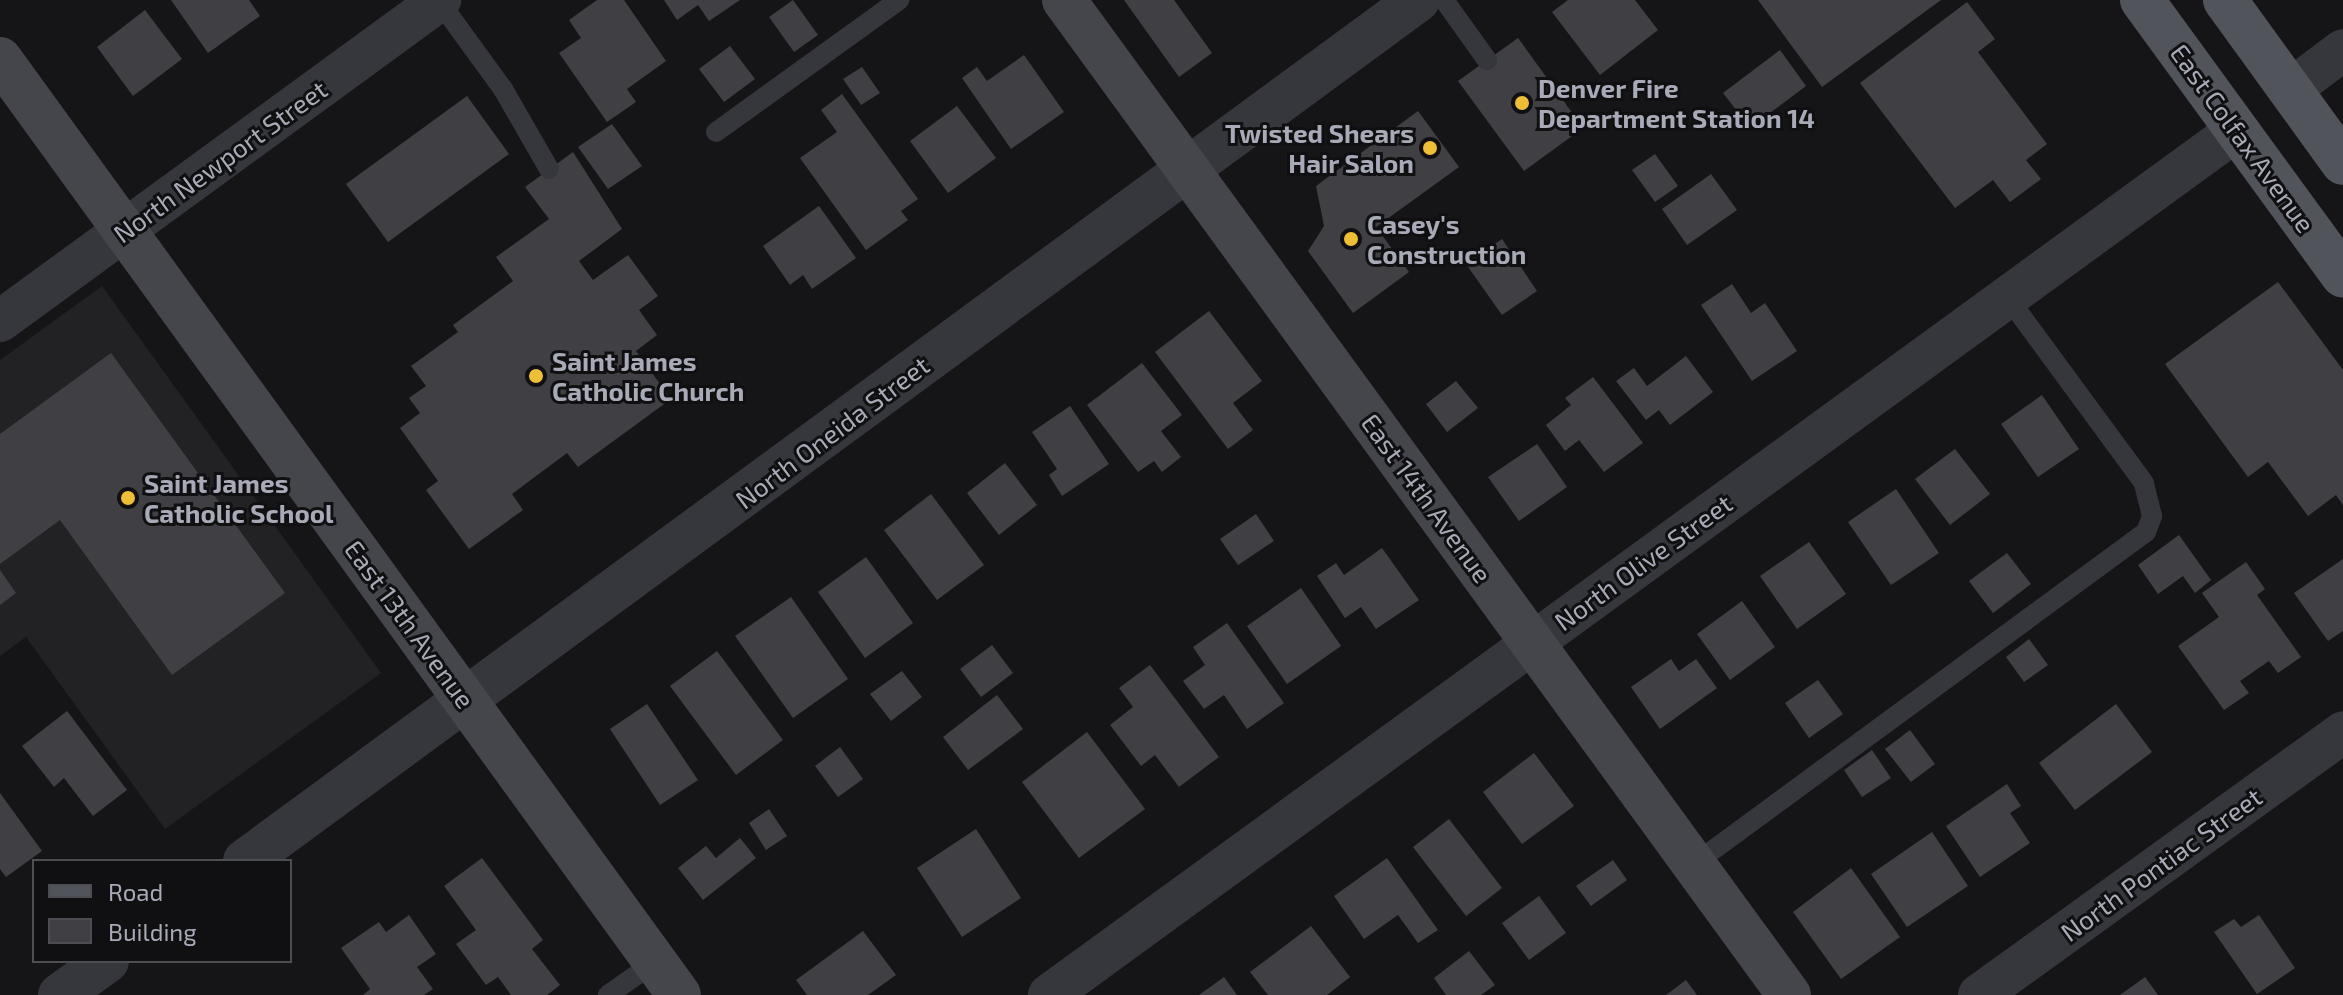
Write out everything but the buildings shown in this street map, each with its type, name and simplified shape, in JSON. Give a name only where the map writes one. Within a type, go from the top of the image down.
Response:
[{"type":"main road","name":"East 14th Avenue","points":[[1064,0],[1789,995]]},
{"type":"main road","name":"East Colfax Avenue","points":[[2142,0],[2343,276]]},
{"type":"main road","points":[[2225,0],[2343,163]]},
{"type":"main road","name":"East 13th Avenue","points":[[0,59],[667,979]]},
{"type":"street","name":"North Newport Street","points":[[0,321],[440,0]]},
{"type":"street","name":"North Oneida Street","points":[[248,859],[1418,0]]},
{"type":"street","points":[[2290,90],[2343,50]]},
{"type":"street","name":"North Olive Street","points":[[1049,995],[2237,130]]},
{"type":"street","name":"North Pontiac Street","points":[[1979,995],[2343,732]]},
{"type":"street","points":[[60,995],[104,963]]},
{"type":"lane","points":[[440,0],[503,89],[549,169]]},
{"type":"lane","points":[[716,132],[899,0]]},
{"type":"lane","points":[[1444,0],[1487,60]]},
{"type":"lane","points":[[1694,864],[2146,532],[2152,516],[2144,483],[2008,298]]},
{"type":"lane","points":[[608,995],[667,979]]},
{"type":"shaded area","name":"Saint James Catholic School","points":[[102,286],[381,673],[165,829],[26,637],[0,656],[0,360]]},
{"type":"place","name":"Denver Fire Department Station 14","points":[[1522,103]]},
{"type":"place","name":"Twisted Shears Hair Salon","points":[[1430,148]]},
{"type":"place","name":"Casey's Construction","points":[[1351,239]]},
{"type":"place","name":"Saint James Catholic Church","points":[[536,376]]},
{"type":"place","name":"Saint James Catholic School","points":[[128,498]]}]
